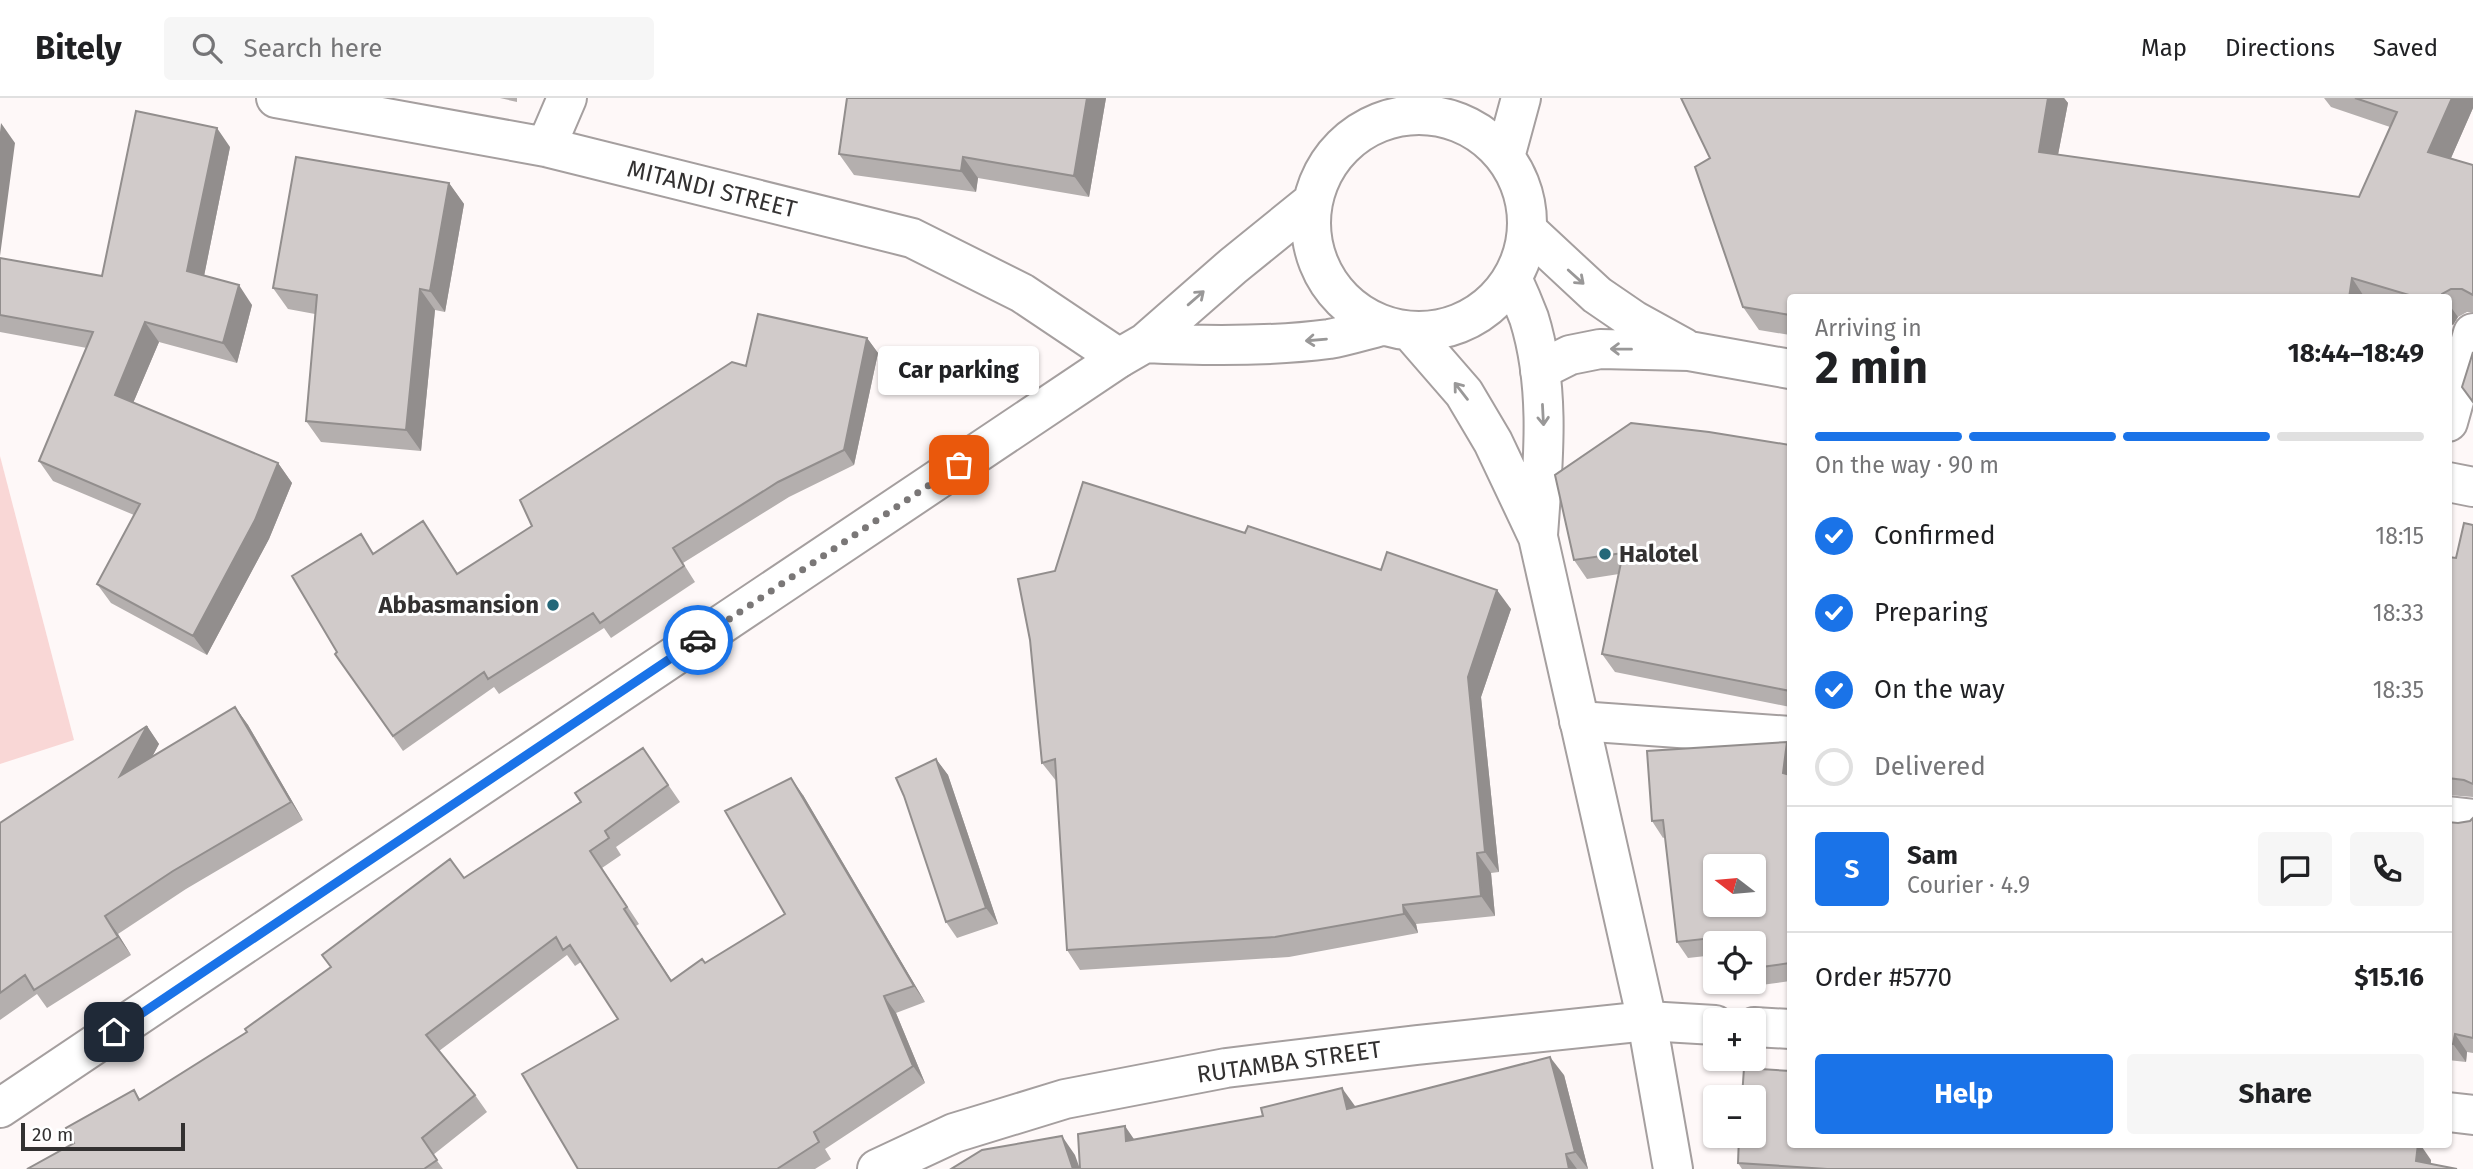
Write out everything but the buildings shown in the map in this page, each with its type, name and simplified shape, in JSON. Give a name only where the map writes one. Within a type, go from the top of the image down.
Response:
[{"type":"main road","name":"MITANDI STREET","points":[[276,98],[546,147],[714,191],[912,238],[1132,350]]},
{"type":"main road","points":[[546,147],[567,98]]},
{"type":"main road","points":[[1505,157],[1521,98]]},
{"type":"main road","points":[[1132,350],[1268,344],[1396,329],[1436,331],[1458,324],[1480,312],[1498,297],[1512,278],[1522,254],[1527,230],[1526,205],[1518,179],[1505,157],[1484,136],[1459,122],[1407,107],[1370,125],[1343,145],[1324,171],[1312,202],[1310,233],[1318,263],[1333,290],[1355,311],[1396,329],[1464,393],[1493,442],[1538,537],[1647,1021],[1672,1169]]},
{"type":"main road","points":[[0,1108],[1132,350],[1312,202]]},
{"type":"main road","points":[[1527,230],[1597,295],[1635,321],[1689,351]]},
{"type":"main road","points":[[1512,278],[1529,319],[1540,370],[1544,422],[1538,537]]},
{"type":"main road","points":[[2452,408],[2473,333]]},
{"type":"main road","points":[[1540,370],[1570,355],[1600,349],[1689,351],[1787,368]]},
{"type":"main road","points":[[2452,483],[2473,487]]},
{"type":"main road","points":[[1579,721],[1787,736]]},
{"type":"main road","points":[[2452,816],[2473,819]]},
{"type":"main road","name":"RUTAMBA STREET","points":[[877,1169],[954,1133],[1065,1099],[1226,1068],[1647,1021],[1703,1024]]},
{"type":"main road","points":[[1766,1028],[1787,1029]]},
{"type":"main road","points":[[2452,1112],[2473,1115]]},
{"type":"shaded area","points":[[0,456],[74,740],[0,764]]},
{"type":"way so far","points":[[698,640],[959,465]]},
{"type":"place","name":"Car parking","points":[[959,465]]},
{"type":"place","name":"Halotel","points":[[1605,554]]},
{"type":"place","name":"Abbasmansion","points":[[553,605]]},
{"type":"route","points":[[114,1032],[698,640]]}]
